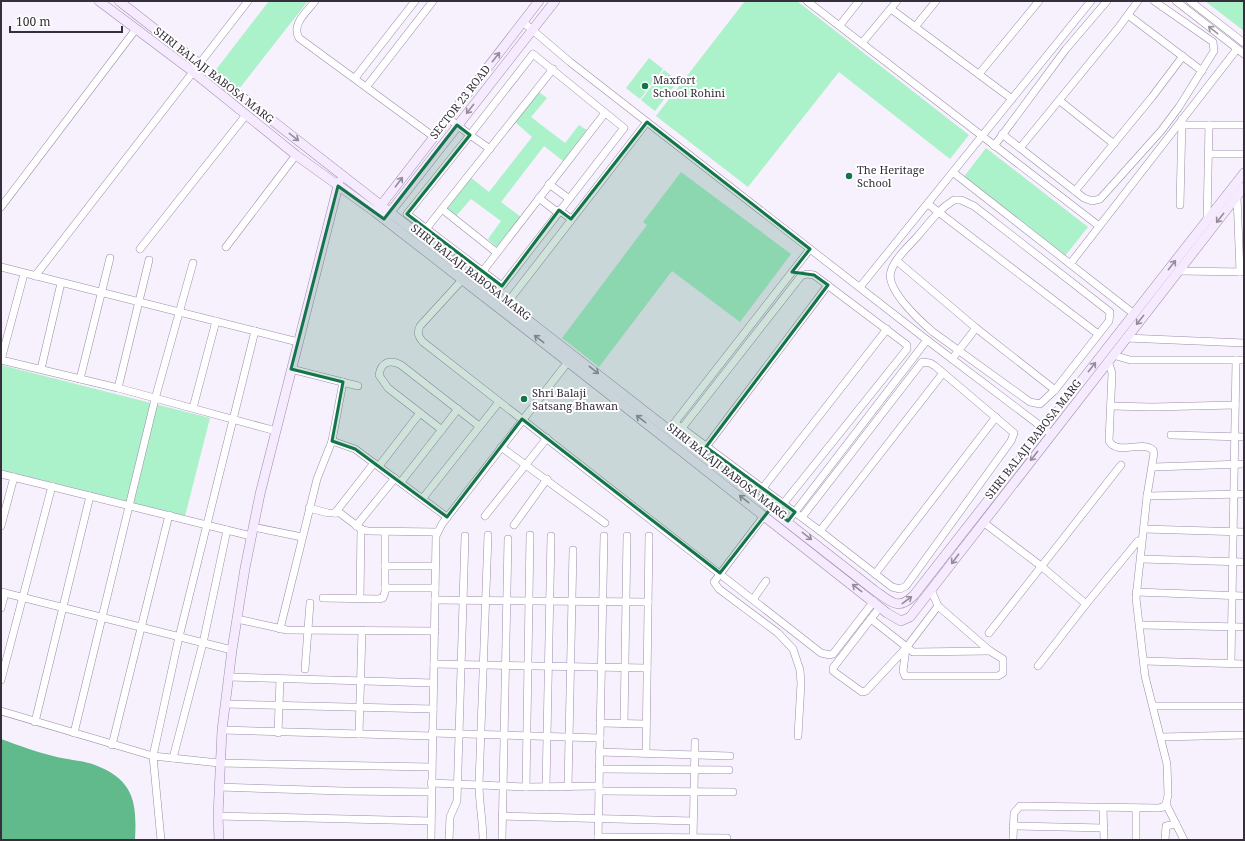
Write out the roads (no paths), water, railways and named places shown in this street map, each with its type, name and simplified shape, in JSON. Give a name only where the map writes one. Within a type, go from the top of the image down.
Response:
[{"type":"street","name":"SHRI BALAJI BABOSA MARG","points":[[99,1],[192,72],[296,155],[375,212],[502,310],[672,426],[788,521],[890,602],[896,604],[905,603],[914,595],[1043,428],[1244,173]]},
{"type":"street","name":"SHRI BALAJI BABOSA MARG","points":[[119,1],[508,303],[571,358],[764,516],[897,620],[906,620],[931,590],[1110,358],[1241,192]]},
{"type":"street","points":[[35,276],[248,1]]},
{"type":"street","points":[[315,1],[298,24],[296,33],[305,42],[367,86],[434,137]]},
{"type":"street","points":[[355,78],[415,1]]},
{"type":"street","points":[[420,1],[428,7]]},
{"type":"street","points":[[367,86],[433,1]]},
{"type":"street","name":"SECTOR 23 ROAD","points":[[375,212],[382,205],[539,1]]},
{"type":"street","name":"SECTOR 23 ROAD","points":[[384,219],[555,1]]},
{"type":"street","points":[[807,1],[1099,226]]},
{"type":"street","points":[[862,44],[897,1]]},
{"type":"street","points":[[915,27],[936,1]]},
{"type":"street","points":[[979,74],[1039,1]]},
{"type":"street","points":[[994,146],[1066,49],[1107,1]]},
{"type":"street","points":[[1020,148],[1060,101],[1138,1]]},
{"type":"street","points":[[1002,134],[1088,200],[1092,202],[1100,199],[1161,131],[1212,55],[1214,46],[1213,42],[1154,1]]},
{"type":"street","points":[[1176,1],[1244,54]]},
{"type":"street","points":[[1190,1],[1244,42]]},
{"type":"street","points":[[840,25],[856,2]]},
{"type":"street","points":[[860,287],[954,173],[1090,2]]},
{"type":"street","points":[[891,9],[1012,99]]},
{"type":"street","points":[[1128,15],[1202,71]]},
{"type":"street","points":[[523,22],[647,122],[810,249],[927,340],[1052,434]]},
{"type":"street","points":[[1,207],[136,29]]},
{"type":"street","points":[[1070,264],[1182,122],[1237,49]]},
{"type":"street","points":[[533,54],[553,69],[604,113],[624,128],[568,198],[502,286],[407,214],[533,54]]},
{"type":"street","points":[[1075,191],[1183,56]]},
{"type":"street","points":[[426,229],[553,69]]},
{"type":"street","points":[[1060,101],[1114,144]]},
{"type":"street","points":[[483,271],[496,252],[604,113]]},
{"type":"street","points":[[140,249],[246,115]]},
{"type":"street","points":[[448,118],[490,149]]},
{"type":"street","points":[[502,310],[647,122]]},
{"type":"street","points":[[1182,122],[1209,125],[1244,125]]},
{"type":"street","points":[[1180,205],[1182,122]]},
{"type":"street","points":[[1207,220],[1209,125]]},
{"type":"street","points":[[1209,154],[1244,154]]},
{"type":"street","points":[[226,248],[296,155]]},
{"type":"street","points":[[219,840],[219,763],[222,730],[232,650],[251,536],[291,370],[338,186],[340,172]]},
{"type":"street","points":[[954,173],[1134,314]]},
{"type":"street","points":[[549,184],[568,198]]},
{"type":"street","points":[[1179,271],[1242,272],[1241,192]]},
{"type":"street","points":[[539,198],[571,219]]},
{"type":"street","points":[[954,200],[962,200],[974,206],[1110,312],[1109,321],[1055,390],[1040,404],[1030,402],[920,322],[905,304],[891,279],[891,271],[896,261],[938,212],[954,200]]},
{"type":"street","points":[[928,204],[1098,334]]},
{"type":"street","points":[[442,209],[496,252]]},
{"type":"street","points":[[802,517],[922,362],[930,363],[943,373],[1011,429],[1014,436],[906,586],[903,589],[896,589],[682,428],[672,426],[810,249]]},
{"type":"street","points":[[80,379],[110,258]]},
{"type":"street","points":[[118,388],[149,260]]},
{"type":"street","points":[[896,261],[976,328],[1055,390]]},
{"type":"street","points":[[74,733],[155,399],[178,312],[193,263]]},
{"type":"street","points":[[1,267],[298,342]]},
{"type":"street","points":[[24,274],[1,360],[118,388],[276,431]]},
{"type":"street","points":[[682,428],[796,280],[807,274],[814,275],[887,329],[907,345],[907,349],[783,504]]},
{"type":"street","points":[[462,280],[420,326],[418,331],[419,337],[423,342],[499,402],[662,529],[754,598],[821,652],[830,655],[877,604]]},
{"type":"street","points":[[41,369],[61,283]]},
{"type":"street","points":[[706,447],[828,285]]},
{"type":"street","points":[[193,408],[216,321]]},
{"type":"street","points":[[952,359],[976,328]]},
{"type":"street","points":[[762,488],[887,329]]},
{"type":"street","points":[[161,840],[152,756],[179,637],[255,331]]},
{"type":"street","points":[[1126,338],[1244,343]]},
{"type":"street","points":[[788,521],[927,340]]},
{"type":"street","points":[[431,840],[435,566],[437,532],[522,419],[571,358]]},
{"type":"street","points":[[1184,840],[1166,804],[1168,795],[1167,764],[1147,685],[1136,592],[1141,559],[1147,496],[1153,467],[1154,453],[1149,447],[1117,447],[1111,445],[1108,437],[1112,374],[1110,358],[1130,360],[1244,360]]},
{"type":"street","points":[[1231,664],[1230,626],[1236,360]]},
{"type":"street","points":[[442,430],[388,388],[379,375],[383,365],[387,362],[395,362],[401,365],[479,426]]},
{"type":"street","points":[[291,370],[358,386]]},
{"type":"street","points":[[820,531],[943,373]]},
{"type":"street","points":[[280,629],[317,479],[332,441],[343,382]]},
{"type":"street","points":[[1235,387],[1244,387]]},
{"type":"street","points":[[423,498],[499,402]]},
{"type":"street","points":[[1111,406],[1235,408],[1244,412]]},
{"type":"street","points":[[360,598],[359,528],[458,409]]},
{"type":"street","points":[[335,513],[420,413]]},
{"type":"street","points":[[875,574],[996,417]]},
{"type":"street","points":[[1171,435],[1244,437]]},
{"type":"street","points":[[485,516],[547,438]]},
{"type":"street","points":[[332,441],[355,449],[447,517]]},
{"type":"street","points":[[502,447],[605,523]]},
{"type":"street","points":[[1153,467],[1244,464]]},
{"type":"street","points":[[989,634],[1121,465]]},
{"type":"street","points":[[1,474],[251,536]]},
{"type":"street","points":[[1,526],[14,477]]},
{"type":"street","points":[[514,524],[547,479]]},
{"type":"street","points":[[1,680],[52,486]]},
{"type":"street","points":[[1147,496],[1244,494]]},
{"type":"street","points":[[35,722],[90,496]]},
{"type":"street","points":[[309,508],[344,516],[359,528],[385,532],[437,532]]},
{"type":"street","points":[[112,745],[169,515]]},
{"type":"street","points":[[764,516],[715,578],[715,585],[778,633],[793,649],[800,670],[798,736]]},
{"type":"street","points":[[983,522],[1041,566],[1086,604]]},
{"type":"street","points":[[253,527],[302,537]]},
{"type":"street","points":[[1144,529],[1244,532]]},
{"type":"street","points":[[173,758],[203,643],[227,530]]},
{"type":"street","points":[[324,598],[382,599],[385,588],[385,532]]},
{"type":"street","points":[[483,840],[483,817],[479,804],[479,784],[488,535]]},
{"type":"street","points":[[526,787],[530,535]]},
{"type":"street","points":[[449,840],[450,817],[457,804],[465,536]]},
{"type":"street","points":[[546,787],[551,536]]},
{"type":"street","points":[[604,536],[598,838],[693,840],[727,838]]},
{"type":"street","points":[[624,724],[627,536]]},
{"type":"street","points":[[646,754],[650,536]]},
{"type":"street","points":[[502,840],[508,539]]},
{"type":"street","points":[[1038,666],[1086,604],[1138,541]]},
{"type":"street","points":[[568,787],[573,550]]},
{"type":"street","points":[[1141,559],[1244,562]]},
{"type":"street","points":[[385,566],[435,566]]},
{"type":"street","points":[[754,598],[766,581]]},
{"type":"street","points":[[385,588],[435,588]]},
{"type":"street","points":[[906,648],[903,671],[905,676],[1002,675],[1004,668],[1003,659],[990,651],[938,606],[931,590]]},
{"type":"street","points":[[1,608],[3,592],[232,650]]},
{"type":"street","points":[[1136,592],[1244,596]]},
{"type":"street","points":[[435,600],[648,602]]},
{"type":"street","points":[[306,669],[307,630],[310,603]]},
{"type":"street","points":[[877,604],[871,619],[834,666],[833,671],[862,692],[864,692],[906,648],[938,606]]},
{"type":"street","points":[[237,619],[280,629],[435,631]]},
{"type":"street","points":[[871,619],[906,648],[914,652],[990,651]]},
{"type":"street","points":[[1140,625],[1244,627]]},
{"type":"street","points":[[359,734],[362,630]]},
{"type":"street","points":[[1144,661],[1244,664]]},
{"type":"street","points":[[434,664],[505,664],[647,668]]},
{"type":"street","points":[[228,677],[434,683]]},
{"type":"street","points":[[278,732],[280,679]]},
{"type":"street","points":[[225,704],[433,709]]},
{"type":"street","points":[[1153,706],[1244,706]]},
{"type":"street","points":[[1,711],[152,756],[219,763],[432,767]]},
{"type":"street","points":[[600,723],[646,724]]},
{"type":"street","points":[[222,730],[359,734],[481,734],[600,738]]},
{"type":"street","points":[[1161,737],[1244,735]]},
{"type":"street","points":[[693,840],[695,742]]},
{"type":"street","points":[[600,752],[730,756]]},
{"type":"street","points":[[599,769],[729,770]]},
{"type":"street","points":[[431,783],[733,792]]},
{"type":"street","points":[[219,787],[431,792]]},
{"type":"street","points":[[1012,840],[1014,813],[1020,806],[1159,808],[1166,804]]},
{"type":"street","points":[[1102,808],[1104,840]]},
{"type":"street","points":[[1136,808],[1136,840]]},
{"type":"street","points":[[218,816],[431,821]]},
{"type":"street","points":[[502,816],[693,821]]},
{"type":"street","points":[[1165,840],[1166,826],[1176,824]]},
{"type":"street","points":[[1013,826],[1104,828]]},
{"type":"place","name":"Maxfort School Rohini","points":[[645,86]]},
{"type":"place","name":"The Heritage School","points":[[849,176]]},
{"type":"place","name":"Shri Balaji Satsang Bhawan","points":[[524,399]]}]
